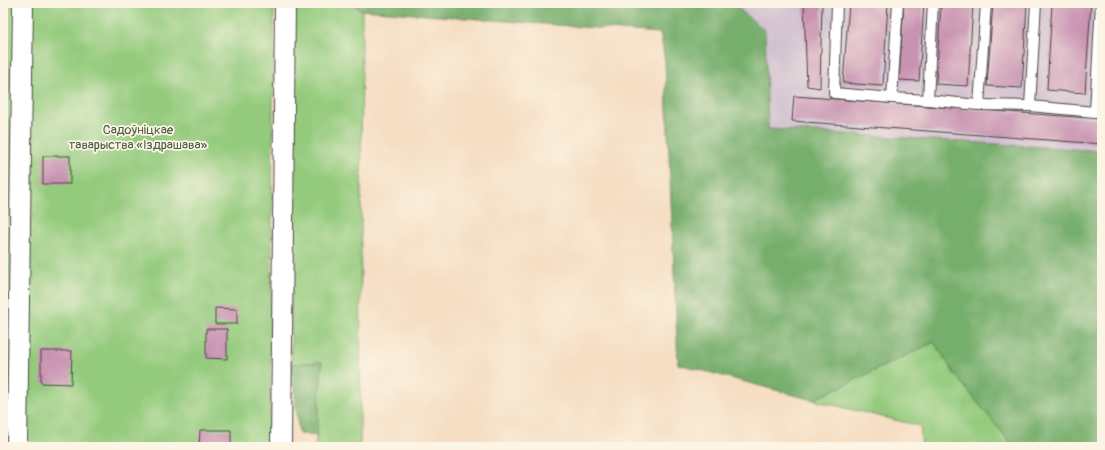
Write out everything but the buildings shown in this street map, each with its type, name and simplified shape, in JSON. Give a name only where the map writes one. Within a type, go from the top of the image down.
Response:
[{"type":"street","points":[[17,447],[12,147],[23,3]]},
{"type":"street","points":[[281,447],[285,3]]},
{"type":"lane","points":[[837,3],[834,93],[979,105],[1030,106],[1099,112],[1101,3]]},
{"type":"lane","points":[[892,98],[898,3]]},
{"type":"lane","points":[[928,100],[933,3]]},
{"type":"lane","points":[[979,105],[986,3]]},
{"type":"lane","points":[[1030,106],[1036,3]]},
{"type":"shaded area","points":[[732,3],[1102,3],[1102,151],[768,129],[765,31]]},
{"type":"green space","name":"Садоўніцкае таварыства «Іздрашава»","points":[[3,3],[274,3],[270,447],[3,447]]},
{"type":"green space","points":[[293,3],[349,3],[362,10],[360,447],[315,447],[322,362],[291,364]]},
{"type":"green space","points":[[349,3],[732,3],[765,31],[768,129],[1102,151],[1102,447],[1014,447],[956,376],[934,342],[813,400],[678,364],[665,61],[660,33],[362,10]]},
{"type":"green space","points":[[934,342],[956,376],[1014,447],[922,447],[920,426],[813,400]]},
{"type":"green space","points":[[322,362],[317,435],[299,434],[291,364]]}]
